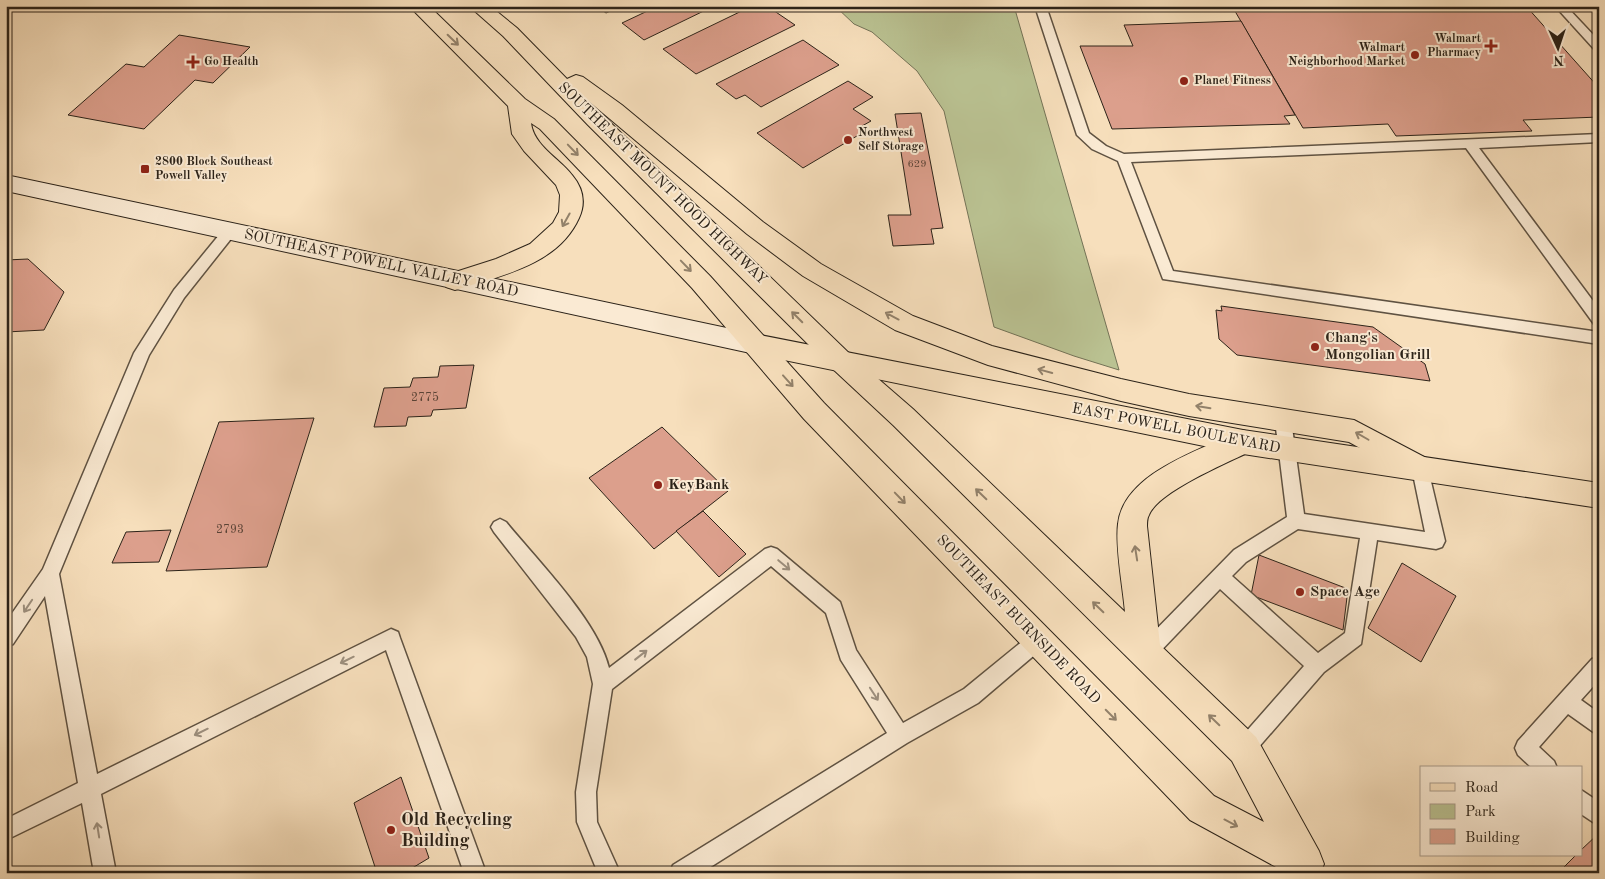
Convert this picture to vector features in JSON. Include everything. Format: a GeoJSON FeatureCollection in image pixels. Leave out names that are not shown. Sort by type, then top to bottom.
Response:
{"type":"FeatureCollection","features":[{"type":"Feature","properties":{"kind":"main road"},"geometry":{"type":"LineString","coordinates":[[418,6],[518,104],[547,124],[701,282],[755,344]]}},
{"type":"Feature","properties":{"kind":"main road","name":"SOUTHEAST MOUNT HOOD HIGHWAY"},"geometry":{"type":"LineString","coordinates":[[478,6],[510,32],[596,120],[844,364]]}},
{"type":"Feature","properties":{"kind":"main road"},"geometry":{"type":"LineString","coordinates":[[510,32],[615,110],[755,228],[812,270],[904,323],[988,355],[1046,372],[1188,405],[1354,431],[1420,469]]}},
{"type":"Feature","properties":{"kind":"main road"},"geometry":{"type":"LineString","coordinates":[[456,280],[524,258],[556,235],[568,218],[573,203],[571,194],[565,182],[522,134],[518,104]]}},
{"type":"Feature","properties":{"kind":"main road","name":"SOUTHEAST POWELL VALLEY ROAD"},"geometry":{"type":"LineString","coordinates":[[6,182],[229,232],[755,344]]}},
{"type":"Feature","properties":{"kind":"main road","name":"EAST POWELL BOULEVARD"},"geometry":{"type":"LineString","coordinates":[[755,344],[844,364],[1243,442],[1599,496]]}},
{"type":"Feature","properties":{"kind":"main road","name":"SOUTHEAST BURNSIDE ROAD"},"geometry":{"type":"LineString","coordinates":[[755,344],[814,411],[1202,808],[1310,868]]}},
{"type":"Feature","properties":{"kind":"main road","name":"SOUTHEAST BURNSIDE ROAD"},"geometry":{"type":"LineString","coordinates":[[844,364],[903,418],[1244,749],[1310,868]]}},
{"type":"Feature","properties":{"kind":"main road"},"geometry":{"type":"LineString","coordinates":[[1145,654],[1132,526],[1136,508],[1147,493],[1181,473],[1243,442]]}},
{"type":"Feature","properties":{"kind":"lane"},"geometry":{"type":"LineString","coordinates":[[1040,6],[1083,135],[1106,152],[1123,158],[1599,138]]}},
{"type":"Feature","properties":{"kind":"lane"},"geometry":{"type":"LineString","coordinates":[[1560,6],[1599,48]]}},
{"type":"Feature","properties":{"kind":"lane"},"geometry":{"type":"LineString","coordinates":[[1470,144],[1599,320]]}},
{"type":"Feature","properties":{"kind":"lane"},"geometry":{"type":"LineString","coordinates":[[1123,158],[1168,276],[1599,338]]}},
{"type":"Feature","properties":{"kind":"lane"},"geometry":{"type":"LineString","coordinates":[[6,638],[50,574],[142,353],[179,294],[229,232]]}},
{"type":"Feature","properties":{"kind":"lane"},"geometry":{"type":"LineString","coordinates":[[1283,420],[1296,521]]}},
{"type":"Feature","properties":{"kind":"lane"},"geometry":{"type":"LineString","coordinates":[[1145,654],[1240,556],[1296,521],[1436,541],[1420,469]]}},
{"type":"Feature","properties":{"kind":"lane"},"geometry":{"type":"LineString","coordinates":[[500,527],[583,630],[596,654],[603,684],[586,792],[587,822],[609,873]]}},
{"type":"Feature","properties":{"kind":"lane"},"geometry":{"type":"LineString","coordinates":[[1244,749],[1317,665],[1354,638],[1370,532]]}},
{"type":"Feature","properties":{"kind":"lane"},"geometry":{"type":"LineString","coordinates":[[603,684],[771,555],[834,608],[848,654],[900,736]]}},
{"type":"Feature","properties":{"kind":"lane"},"geometry":{"type":"LineString","coordinates":[[50,574],[105,873]]}},
{"type":"Feature","properties":{"kind":"lane"},"geometry":{"type":"LineString","coordinates":[[1220,577],[1317,665]]}},
{"type":"Feature","properties":{"kind":"lane"},"geometry":{"type":"LineString","coordinates":[[6,830],[391,638],[475,873]]}},
{"type":"Feature","properties":{"kind":"lane"},"geometry":{"type":"LineString","coordinates":[[681,873],[900,736],[971,696],[1038,641]]}},
{"type":"Feature","properties":{"kind":"lane"},"geometry":{"type":"LineString","coordinates":[[1545,766],[1526,748],[1599,666]]}},
{"type":"Feature","properties":{"kind":"lane"},"geometry":{"type":"LineString","coordinates":[[1568,701],[1599,726]]}},
{"type":"Feature","properties":{"kind":"lane"},"geometry":{"type":"LineString","coordinates":[[1582,801],[1599,816]]}},
{"type":"Feature","properties":{"kind":"green space"},"geometry":{"type":"Polygon","coordinates":[[[835,6],[1014,6],[1119,370],[994,327],[944,111],[917,71],[872,32],[854,24],[835,6]]]}},
{"type":"Feature","properties":{"kind":"building"},"geometry":{"type":"Polygon","coordinates":[[[596,6],[621,6],[606,13],[596,6]]]}},
{"type":"Feature","properties":{"kind":"building"},"geometry":{"type":"Polygon","coordinates":[[[658,6],[714,6],[644,40],[622,23],[658,6]]]}},
{"type":"Feature","properties":{"kind":"building"},"geometry":{"type":"Polygon","coordinates":[[[752,6],[767,6],[795,25],[696,74],[663,49],[752,6]]]}},
{"type":"Feature","properties":{"kind":"building","name":"Walmart Neighborhood Market"},"geometry":{"type":"Polygon","coordinates":[[[1232,6],[1526,6],[1599,88],[1599,117],[1523,120],[1532,131],[1396,136],[1388,124],[1303,128],[1232,6]]]}},
{"type":"Feature","properties":{"kind":"building","name":"Planet Fitness"},"geometry":{"type":"Polygon","coordinates":[[[1241,21],[1295,115],[1284,116],[1290,124],[1112,129],[1080,46],[1133,46],[1124,25],[1241,21]]]}},
{"type":"Feature","properties":{"kind":"building"},"geometry":{"type":"Polygon","coordinates":[[[179,35],[250,47],[213,83],[195,80],[144,129],[68,115],[126,64],[144,67],[179,35]]]}},
{"type":"Feature","properties":{"kind":"building"},"geometry":{"type":"Polygon","coordinates":[[[803,40],[839,65],[761,107],[745,95],[736,99],[716,84],[803,40]]]}},
{"type":"Feature","properties":{"kind":"building"},"geometry":{"type":"Polygon","coordinates":[[[848,81],[873,97],[853,109],[871,121],[862,126],[867,130],[803,168],[757,133],[848,81]]]}},
{"type":"Feature","properties":{"kind":"building"},"geometry":{"type":"Polygon","coordinates":[[[921,113],[943,228],[931,229],[934,244],[893,246],[888,215],[911,215],[895,114],[921,113]]]}},
{"type":"Feature","properties":{"kind":"building"},"geometry":{"type":"Polygon","coordinates":[[[28,259],[64,292],[44,330],[6,332],[6,260],[28,259]]]}},
{"type":"Feature","properties":{"kind":"building","name":"Chang's Mongolian Grill"},"geometry":{"type":"Polygon","coordinates":[[[1221,306],[1373,327],[1425,364],[1430,381],[1237,355],[1219,339],[1216,310],[1222,311],[1221,306]]]}},
{"type":"Feature","properties":{"kind":"building"},"geometry":{"type":"Polygon","coordinates":[[[474,365],[466,408],[433,410],[431,416],[408,417],[406,426],[374,427],[384,388],[410,387],[413,378],[438,377],[440,366],[474,365]]]}},
{"type":"Feature","properties":{"kind":"building"},"geometry":{"type":"Polygon","coordinates":[[[314,418],[267,567],[166,571],[219,422],[314,418]]]}},
{"type":"Feature","properties":{"kind":"building","name":"KeyBank"},"geometry":{"type":"Polygon","coordinates":[[[662,427],[728,491],[654,549],[589,478],[662,427]]]}},
{"type":"Feature","properties":{"kind":"building"},"geometry":{"type":"Polygon","coordinates":[[[703,511],[746,554],[719,577],[676,531],[703,511]]]}},
{"type":"Feature","properties":{"kind":"building"},"geometry":{"type":"Polygon","coordinates":[[[171,530],[159,562],[112,563],[126,532],[171,530]]]}},
{"type":"Feature","properties":{"kind":"building","name":"Space Age"},"geometry":{"type":"Polygon","coordinates":[[[1259,555],[1348,589],[1343,630],[1251,595],[1259,555]]]}},
{"type":"Feature","properties":{"kind":"building"},"geometry":{"type":"Polygon","coordinates":[[[1402,563],[1456,596],[1421,662],[1368,628],[1402,563]]]}},
{"type":"Feature","properties":{"kind":"building","name":"Old Recycling Building"},"geometry":{"type":"Polygon","coordinates":[[[401,777],[429,858],[404,873],[377,873],[354,803],[401,777]]]}},
{"type":"Feature","properties":{"kind":"building"},"geometry":{"type":"Polygon","coordinates":[[[1598,834],[1599,873],[1558,873],[1575,856],[1582,856],[1582,849],[1598,834]]]}},
{"type":"Feature","properties":{"kind":"place","name":"Walmart Pharmacy"},"geometry":{"type":"Point","coordinates":[1491,46]}},
{"type":"Feature","properties":{"kind":"place","name":"Walmart Neighborhood Market"},"geometry":{"type":"Point","coordinates":[1415,55]}},
{"type":"Feature","properties":{"kind":"place","name":"Go Health"},"geometry":{"type":"Point","coordinates":[193,62]}},
{"type":"Feature","properties":{"kind":"place","name":"Planet Fitness"},"geometry":{"type":"Point","coordinates":[1184,81]}},
{"type":"Feature","properties":{"kind":"place","name":"Northwest Self Storage"},"geometry":{"type":"Point","coordinates":[848,140]}},
{"type":"Feature","properties":{"kind":"place","name":"2800 Block Southeast Powell Valley"},"geometry":{"type":"Point","coordinates":[145,169]}},
{"type":"Feature","properties":{"kind":"place","name":"Chang's Mongolian Grill"},"geometry":{"type":"Point","coordinates":[1315,347]}},
{"type":"Feature","properties":{"kind":"place","name":"KeyBank"},"geometry":{"type":"Point","coordinates":[658,485]}},
{"type":"Feature","properties":{"kind":"place","name":"Space Age"},"geometry":{"type":"Point","coordinates":[1300,592]}},
{"type":"Feature","properties":{"kind":"place","name":"Old Recycling Building"},"geometry":{"type":"Point","coordinates":[391,830]}}]}
